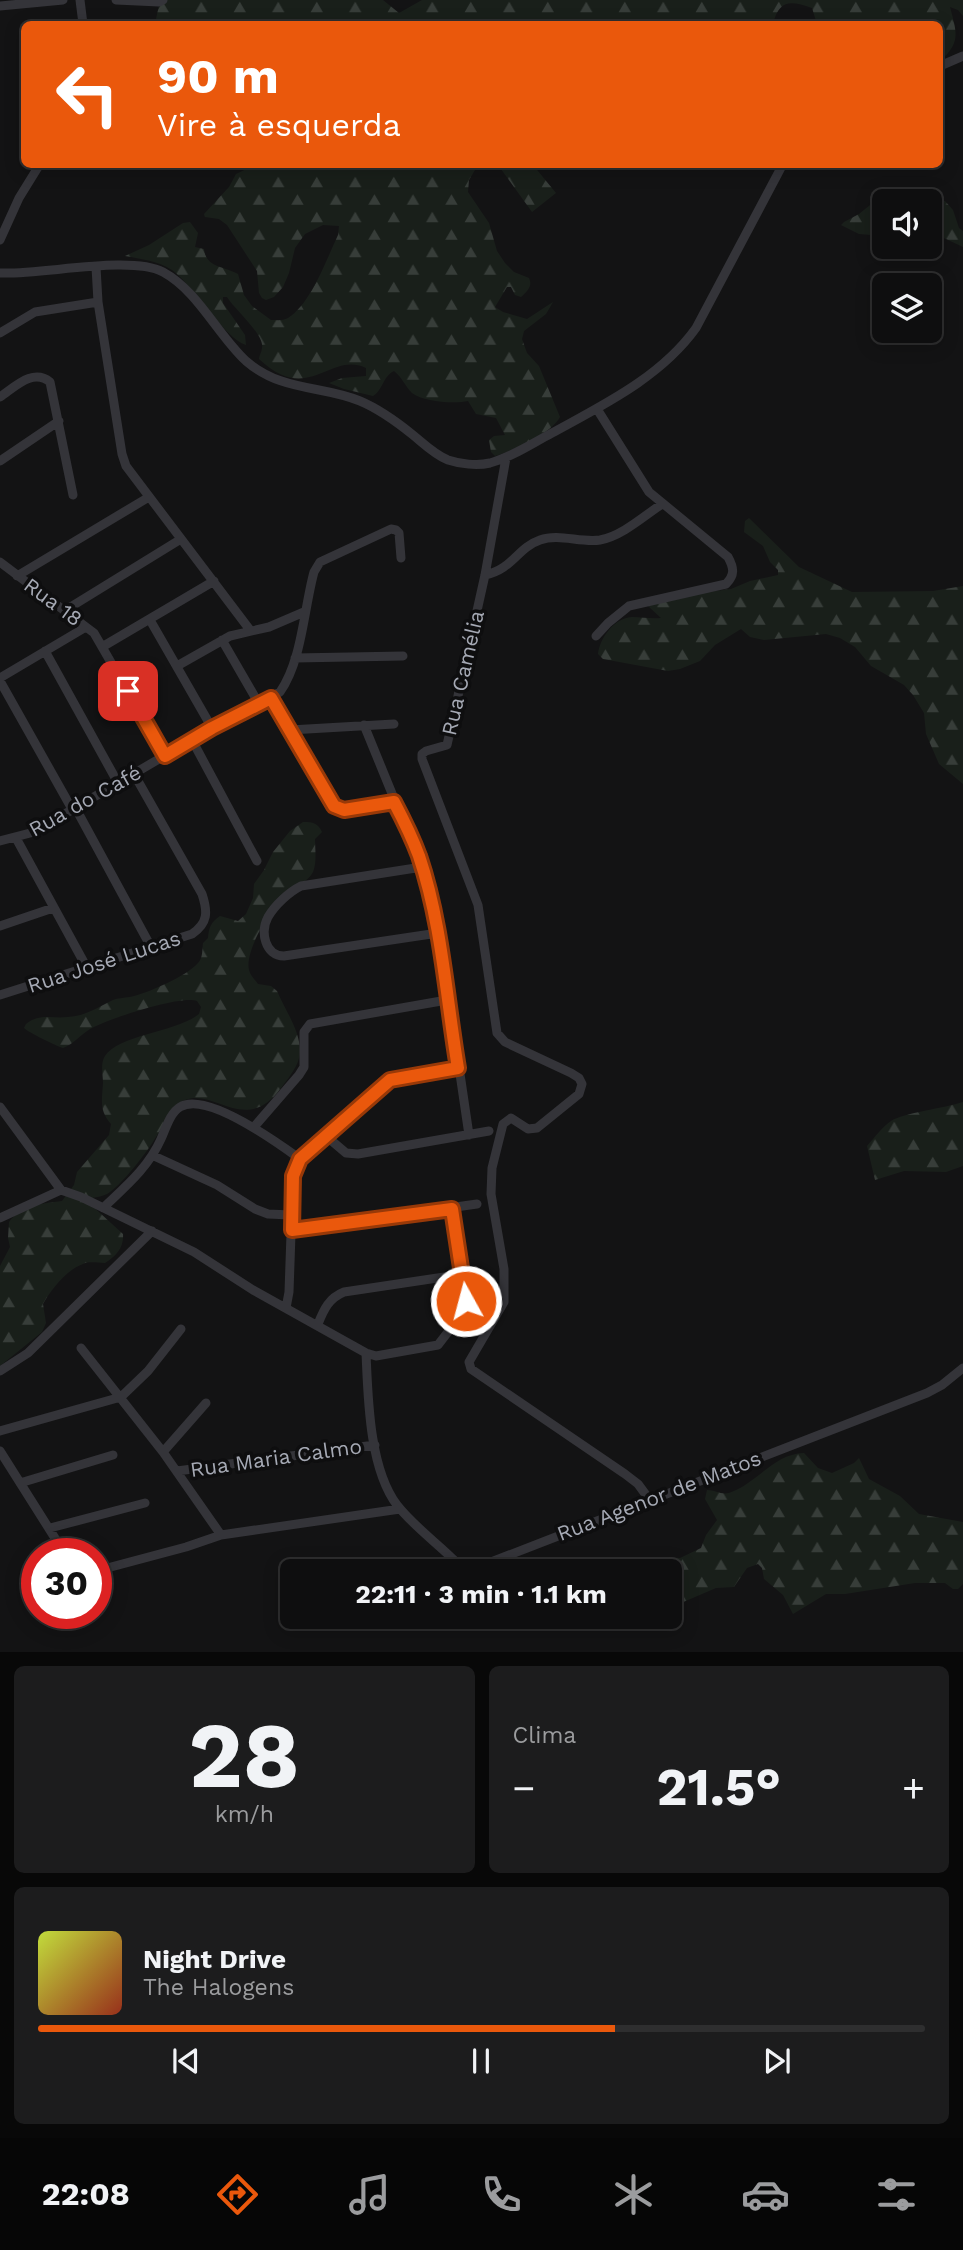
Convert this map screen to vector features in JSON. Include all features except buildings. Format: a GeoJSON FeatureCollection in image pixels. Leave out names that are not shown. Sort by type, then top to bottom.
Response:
{"type":"FeatureCollection","features":[{"type":"Feature","properties":{"kind":"street"},"geometry":{"type":"LineString","coordinates":[[0,6],[63,0]]}},
{"type":"Feature","properties":{"kind":"street"},"geometry":{"type":"LineString","coordinates":[[80,0],[82,21]]}},
{"type":"Feature","properties":{"kind":"street"},"geometry":{"type":"LineString","coordinates":[[116,0],[163,0]]}},
{"type":"Feature","properties":{"kind":"street"},"geometry":{"type":"LineString","coordinates":[[943,65],[963,56]]}},
{"type":"Feature","properties":{"kind":"street"},"geometry":{"type":"LineString","coordinates":[[0,240],[19,198],[38,168]]}},
{"type":"Feature","properties":{"kind":"street"},"geometry":{"type":"LineString","coordinates":[[0,273],[136,265],[163,272],[190,295],[246,361],[266,375],[286,383],[359,400],[393,420],[448,460],[486,464],[506,458],[597,409],[639,382],[690,337],[781,168]]}},
{"type":"Feature","properties":{"kind":"street"},"geometry":{"type":"LineString","coordinates":[[96,267],[98,302],[122,454],[132,476],[250,630]]}},
{"type":"Feature","properties":{"kind":"street"},"geometry":{"type":"LineString","coordinates":[[0,333],[36,312],[98,302]]}},
{"type":"Feature","properties":{"kind":"street"},"geometry":{"type":"LineString","coordinates":[[0,397],[38,375],[51,385],[72,495]]}},
{"type":"Feature","properties":{"kind":"street"},"geometry":{"type":"LineString","coordinates":[[596,636],[629,606],[726,584],[733,574],[733,566],[728,557],[649,492],[597,409]]}},
{"type":"Feature","properties":{"kind":"street"},"geometry":{"type":"LineString","coordinates":[[0,461],[58,421]]}},
{"type":"Feature","properties":{"kind":"street","name":"Rua Camélia"},"geometry":{"type":"LineString","coordinates":[[506,458],[485,575],[447,745],[426,751],[422,754],[422,759],[478,905],[497,1033],[505,1042],[571,1073],[579,1078],[582,1084],[579,1094],[537,1128],[528,1129],[511,1118],[503,1124],[492,1168],[491,1194],[504,1269],[504,1302],[469,1365],[471,1369],[625,1474],[638,1484],[649,1499]]}},
{"type":"Feature","properties":{"kind":"street"},"geometry":{"type":"LineString","coordinates":[[17,576],[149,497]]}},
{"type":"Feature","properties":{"kind":"street"},"geometry":{"type":"LineString","coordinates":[[485,575],[504,569],[531,544],[544,539],[601,540],[614,536],[662,504]]}},
{"type":"Feature","properties":{"kind":"street","name":"Rua do Café"},"geometry":{"type":"LineString","coordinates":[[0,841],[34,832],[212,728],[271,698],[287,682],[314,572],[320,562],[391,529],[400,533],[401,558]]}},
{"type":"Feature","properties":{"kind":"street"},"geometry":{"type":"LineString","coordinates":[[64,611],[181,539]]}},
{"type":"Feature","properties":{"kind":"street","name":"Rua 18"},"geometry":{"type":"LineString","coordinates":[[0,562],[94,633],[165,756]]}},
{"type":"Feature","properties":{"kind":"street"},"geometry":{"type":"LineString","coordinates":[[103,647],[215,581]]}},
{"type":"Feature","properties":{"kind":"street"},"geometry":{"type":"LineString","coordinates":[[177,666],[222,640],[250,630],[269,627],[304,612]]}},
{"type":"Feature","properties":{"kind":"street"},"geometry":{"type":"LineString","coordinates":[[150,620],[212,728]]}},
{"type":"Feature","properties":{"kind":"street"},"geometry":{"type":"LineString","coordinates":[[86,626],[0,679],[151,947]]}},
{"type":"Feature","properties":{"kind":"street"},"geometry":{"type":"LineString","coordinates":[[222,640],[259,704]]}},
{"type":"Feature","properties":{"kind":"street"},"geometry":{"type":"LineString","coordinates":[[46,651],[118,783]]}},
{"type":"Feature","properties":{"kind":"street"},"geometry":{"type":"LineString","coordinates":[[295,658],[403,656]]}},
{"type":"Feature","properties":{"kind":"street"},"geometry":{"type":"LineString","coordinates":[[271,698],[331,802],[338,809],[394,802]]}},
{"type":"Feature","properties":{"kind":"street"},"geometry":{"type":"LineString","coordinates":[[290,730],[394,724]]}},
{"type":"Feature","properties":{"kind":"street"},"geometry":{"type":"LineString","coordinates":[[363,725],[422,867],[438,933],[469,1135]]}},
{"type":"Feature","properties":{"kind":"street"},"geometry":{"type":"LineString","coordinates":[[192,740],[257,861]]}},
{"type":"Feature","properties":{"kind":"street","name":"Rua José Lucas"},"geometry":{"type":"LineString","coordinates":[[0,995],[192,934],[201,928],[206,920],[207,908],[202,894],[134,774]]}},
{"type":"Feature","properties":{"kind":"street"},"geometry":{"type":"LineString","coordinates":[[16,838],[87,968]]}},
{"type":"Feature","properties":{"kind":"street"},"geometry":{"type":"LineString","coordinates":[[422,867],[301,886],[286,896],[269,916],[265,929],[266,942],[270,951],[276,956],[284,957],[438,933]]}},
{"type":"Feature","properties":{"kind":"street"},"geometry":{"type":"LineString","coordinates":[[0,926],[53,908]]}},
{"type":"Feature","properties":{"kind":"street"},"geometry":{"type":"LineString","coordinates":[[254,1127],[304,1068],[304,1032],[310,1024],[447,1000]]}},
{"type":"Feature","properties":{"kind":"street"},"geometry":{"type":"LineString","coordinates":[[286,1308],[289,1292],[293,1176],[300,1159],[390,1080],[458,1068]]}},
{"type":"Feature","properties":{"kind":"street"},"geometry":{"type":"LineString","coordinates":[[103,1208],[145,1168],[172,1115],[181,1106],[191,1103],[203,1104],[254,1127],[300,1159]]}},
{"type":"Feature","properties":{"kind":"street"},"geometry":{"type":"LineString","coordinates":[[0,1107],[61,1190],[81,1197],[194,1252],[286,1308],[376,1356],[432,1348],[442,1342],[465,1308],[464,1274],[452,1209]]}},
{"type":"Feature","properties":{"kind":"street"},"geometry":{"type":"LineString","coordinates":[[326,1136],[346,1153],[358,1154],[489,1131]]}},
{"type":"Feature","properties":{"kind":"street"},"geometry":{"type":"LineString","coordinates":[[153,1156],[217,1185],[255,1209],[268,1214],[291,1215]]}},
{"type":"Feature","properties":{"kind":"street"},"geometry":{"type":"LineString","coordinates":[[0,1218],[61,1190]]}},
{"type":"Feature","properties":{"kind":"street"},"geometry":{"type":"LineString","coordinates":[[292,1230],[477,1204]]}},
{"type":"Feature","properties":{"kind":"street"},"geometry":{"type":"LineString","coordinates":[[0,1371],[29,1353],[152,1231]]}},
{"type":"Feature","properties":{"kind":"street"},"geometry":{"type":"LineString","coordinates":[[318,1324],[328,1303],[334,1296],[344,1292],[464,1274]]}},
{"type":"Feature","properties":{"kind":"street"},"geometry":{"type":"LineString","coordinates":[[0,1431],[121,1397],[148,1371],[181,1329]]}},
{"type":"Feature","properties":{"kind":"street"},"geometry":{"type":"LineString","coordinates":[[81,1348],[163,1452],[221,1535]]}},
{"type":"Feature","properties":{"kind":"street","name":"Rua Agenor de Matos"},"geometry":{"type":"LineString","coordinates":[[366,1353],[368,1407],[385,1483],[400,1509],[459,1565],[470,1568],[927,1393],[963,1368]]}},
{"type":"Feature","properties":{"kind":"street"},"geometry":{"type":"LineString","coordinates":[[163,1452],[206,1404]]}},
{"type":"Feature","properties":{"kind":"street","name":"Rua Maria Calmo"},"geometry":{"type":"LineString","coordinates":[[177,1471],[375,1445]]}},
{"type":"Feature","properties":{"kind":"street"},"geometry":{"type":"LineString","coordinates":[[0,1451],[56,1538]]}},
{"type":"Feature","properties":{"kind":"street"},"geometry":{"type":"LineString","coordinates":[[20,1483],[113,1455]]}},
{"type":"Feature","properties":{"kind":"street"},"geometry":{"type":"LineString","coordinates":[[50,1528],[145,1503]]}},
{"type":"Feature","properties":{"kind":"street"},"geometry":{"type":"LineString","coordinates":[[112,1567],[221,1535],[400,1509]]}},
{"type":"Feature","properties":{"kind":"green space"},"geometry":{"type":"Polygon","coordinates":[[[160,0],[383,0],[399,13],[422,0],[963,0],[963,16],[950,7],[956,36],[952,48],[943,58],[943,21],[816,21],[812,8],[792,3],[782,6],[774,21],[156,21],[160,0]]]}},
{"type":"Feature","properties":{"kind":"green space"},"geometry":{"type":"Polygon","coordinates":[[[249,168],[476,168],[469,180],[468,192],[489,223],[497,251],[505,263],[530,281],[529,289],[521,297],[515,295],[511,287],[507,287],[495,307],[527,319],[553,302],[546,314],[524,331],[522,339],[527,353],[539,366],[560,417],[549,429],[531,441],[495,456],[491,452],[489,440],[494,436],[505,435],[496,418],[476,414],[468,401],[439,402],[417,396],[394,371],[387,376],[373,396],[329,383],[342,378],[366,376],[366,368],[341,366],[305,378],[292,378],[276,372],[259,359],[262,343],[259,336],[227,297],[223,297],[223,303],[245,335],[246,345],[228,333],[172,270],[156,262],[125,256],[149,245],[183,223],[190,222],[198,233],[195,247],[204,249],[208,260],[216,266],[238,274],[244,295],[252,306],[271,320],[288,318],[311,292],[338,235],[339,226],[323,225],[305,234],[295,248],[283,287],[274,297],[266,300],[262,298],[257,271],[227,225],[219,219],[205,217],[204,214],[229,187],[236,174],[249,168]]]}},
{"type":"Feature","properties":{"kind":"green space"},"geometry":{"type":"Polygon","coordinates":[[[500,168],[535,168],[556,193],[532,212],[500,168]]]}},
{"type":"Feature","properties":{"kind":"green space"},"geometry":{"type":"Polygon","coordinates":[[[942,200],[953,210],[959,228],[963,231],[963,247],[942,237],[942,200]]]}},
{"type":"Feature","properties":{"kind":"green space"},"geometry":{"type":"Polygon","coordinates":[[[872,203],[872,235],[859,234],[841,225],[872,203]]]}},
{"type":"Feature","properties":{"kind":"green space"},"geometry":{"type":"Polygon","coordinates":[[[749,518],[799,567],[852,592],[933,591],[963,586],[963,784],[939,764],[926,734],[924,713],[913,695],[904,685],[871,666],[855,647],[840,638],[826,634],[764,640],[750,637],[741,629],[715,645],[700,661],[668,671],[603,659],[598,654],[605,636],[619,621],[632,617],[661,618],[648,606],[677,596],[731,589],[750,581],[778,575],[778,570],[770,562],[763,546],[744,532],[745,521],[749,518]]]}},
{"type":"Feature","properties":{"kind":"green space"},"geometry":{"type":"Polygon","coordinates":[[[303,822],[315,824],[322,832],[315,839],[313,872],[274,907],[255,940],[249,962],[250,972],[258,984],[271,986],[277,991],[295,1028],[300,1047],[294,1069],[267,1103],[253,1109],[239,1109],[200,1098],[188,1099],[176,1106],[127,1176],[113,1190],[92,1198],[89,1203],[123,1234],[119,1251],[105,1263],[85,1263],[65,1276],[43,1304],[46,1323],[42,1332],[0,1366],[0,1266],[10,1247],[9,1222],[27,1208],[62,1201],[74,1185],[77,1172],[109,1135],[111,1124],[102,1105],[102,1066],[105,1056],[122,1043],[189,1020],[199,1014],[201,1007],[197,1001],[188,1000],[144,1009],[90,1029],[63,1048],[27,1030],[24,1028],[26,1024],[41,1017],[68,1017],[86,1013],[113,1000],[156,988],[193,968],[201,959],[203,943],[208,938],[213,923],[220,916],[238,921],[246,914],[253,898],[254,884],[273,852],[290,831],[303,822]]]}},
{"type":"Feature","properties":{"kind":"green space"},"geometry":{"type":"Polygon","coordinates":[[[963,1102],[963,1166],[946,1172],[904,1171],[875,1180],[867,1146],[885,1126],[905,1116],[963,1102]]]}},
{"type":"Feature","properties":{"kind":"green space"},"geometry":{"type":"Polygon","coordinates":[[[804,1453],[818,1468],[832,1473],[859,1458],[869,1479],[900,1496],[919,1514],[963,1522],[963,1584],[958,1589],[945,1583],[915,1583],[845,1594],[826,1594],[793,1614],[783,1595],[764,1579],[762,1568],[758,1564],[747,1568],[734,1587],[716,1588],[682,1603],[682,1559],[654,1559],[680,1558],[701,1548],[706,1535],[717,1520],[705,1499],[707,1490],[729,1493],[749,1483],[774,1463],[804,1453]]]}},
{"type":"Feature","properties":{"kind":"route"},"geometry":{"type":"LineString","coordinates":[[128,691],[165,756],[271,698],[334,806],[344,810],[394,802],[418,854],[432,907],[444,965],[458,1068],[390,1080],[300,1159],[295,1165],[293,1176],[292,1230],[452,1209],[466,1301]]}}]}
